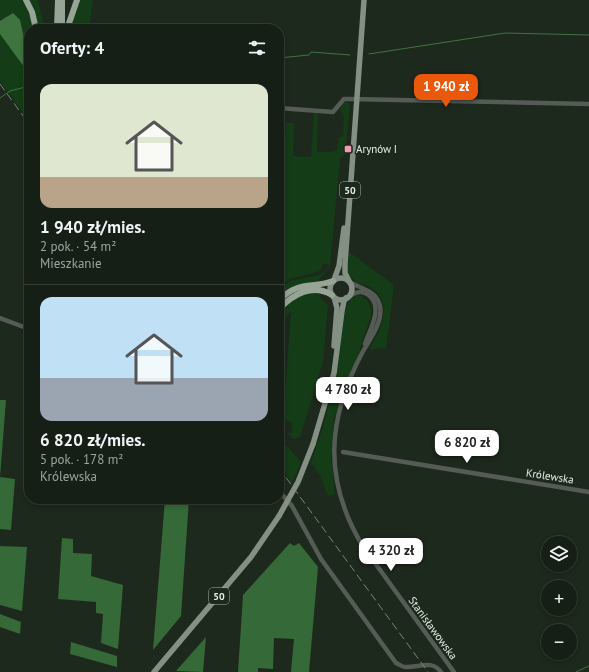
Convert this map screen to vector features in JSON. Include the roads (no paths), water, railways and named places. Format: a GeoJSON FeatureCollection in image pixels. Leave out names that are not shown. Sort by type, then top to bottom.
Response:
{"type":"FeatureCollection","features":[{"type":"Feature","properties":{"kind":"highway"},"geometry":{"type":"LineString","coordinates":[[26,0],[32,12],[35,24]]}},
{"type":"Feature","properties":{"kind":"highway"},"geometry":{"type":"LineString","coordinates":[[57,24],[58,0]]}},
{"type":"Feature","properties":{"kind":"highway"},"geometry":{"type":"LineString","coordinates":[[62,0],[62,24]]}},
{"type":"Feature","properties":{"kind":"highway"},"geometry":{"type":"LineString","coordinates":[[69,24],[77,0]]}},
{"type":"Feature","properties":{"kind":"highway"},"geometry":{"type":"LineString","coordinates":[[284,296],[300,286],[334,280]]}},
{"type":"Feature","properties":{"kind":"highway"},"geometry":{"type":"LineString","coordinates":[[284,304],[291,298],[308,290],[321,290],[333,296]]}},
{"type":"Feature","properties":{"kind":"main road","name":"50"},"geometry":{"type":"LineString","coordinates":[[154,672],[251,557],[279,516],[298,482],[313,444],[334,374],[344,301],[352,291],[350,282],[345,273],[344,264],[357,111],[356,99],[364,0]]}},
{"type":"Feature","properties":{"kind":"main road","name":"50"},"geometry":{"type":"LineString","coordinates":[[326,402],[337,308],[330,288],[338,273],[340,262],[353,107],[356,99]]}},
{"type":"Feature","properties":{"kind":"main road"},"geometry":{"type":"LineString","coordinates":[[334,280],[342,278],[350,282]]}},
{"type":"Feature","properties":{"kind":"main road"},"geometry":{"type":"LineString","coordinates":[[333,296],[342,300],[348,297]]}},
{"type":"Feature","properties":{"kind":"street"},"geometry":{"type":"LineString","coordinates":[[284,108],[333,112],[344,99],[589,104]]}},
{"type":"Feature","properties":{"kind":"street"},"geometry":{"type":"LineString","coordinates":[[350,282],[372,292],[380,307],[377,324],[361,355]]}},
{"type":"Feature","properties":{"kind":"street"},"geometry":{"type":"LineString","coordinates":[[348,297],[357,292],[363,292],[369,296],[375,307],[374,321],[361,355]]}},
{"type":"Feature","properties":{"kind":"street"},"geometry":{"type":"LineString","coordinates":[[0,318],[24,327]]}},
{"type":"Feature","properties":{"kind":"street","name":"Stanisławowska"},"geometry":{"type":"LineString","coordinates":[[361,355],[348,386],[338,416],[334,442],[334,468],[340,498],[358,538],[454,672]]}},
{"type":"Feature","properties":{"kind":"street","name":"Królewska"},"geometry":{"type":"LineString","coordinates":[[343,452],[589,492]]}},
{"type":"Feature","properties":{"kind":"street"},"geometry":{"type":"LineString","coordinates":[[284,497],[292,506],[321,559],[396,663],[404,667],[433,664],[438,667],[441,672]]}},
{"type":"Feature","properties":{"kind":"waterway"},"geometry":{"type":"LineString","coordinates":[[369,54],[505,33],[589,35]]}},
{"type":"Feature","properties":{"kind":"waterway"},"geometry":{"type":"LineString","coordinates":[[284,58],[309,55],[311,52],[350,55]]}},
{"type":"Feature","properties":{"kind":"waterway"},"geometry":{"type":"LineString","coordinates":[[0,98],[10,91],[24,87]]}},
{"type":"Feature","properties":{"kind":"waterway"},"geometry":{"type":"LineString","coordinates":[[576,672],[589,666]]}},
{"type":"Feature","properties":{"kind":"railway"},"geometry":{"type":"LineString","coordinates":[[0,84],[24,117]]}},
{"type":"Feature","properties":{"kind":"railway"},"geometry":{"type":"LineString","coordinates":[[284,475],[428,672]]}},
{"type":"Feature","properties":{"kind":"place","name":"Arynów I"},"geometry":{"type":"Point","coordinates":[348,149]}}]}
